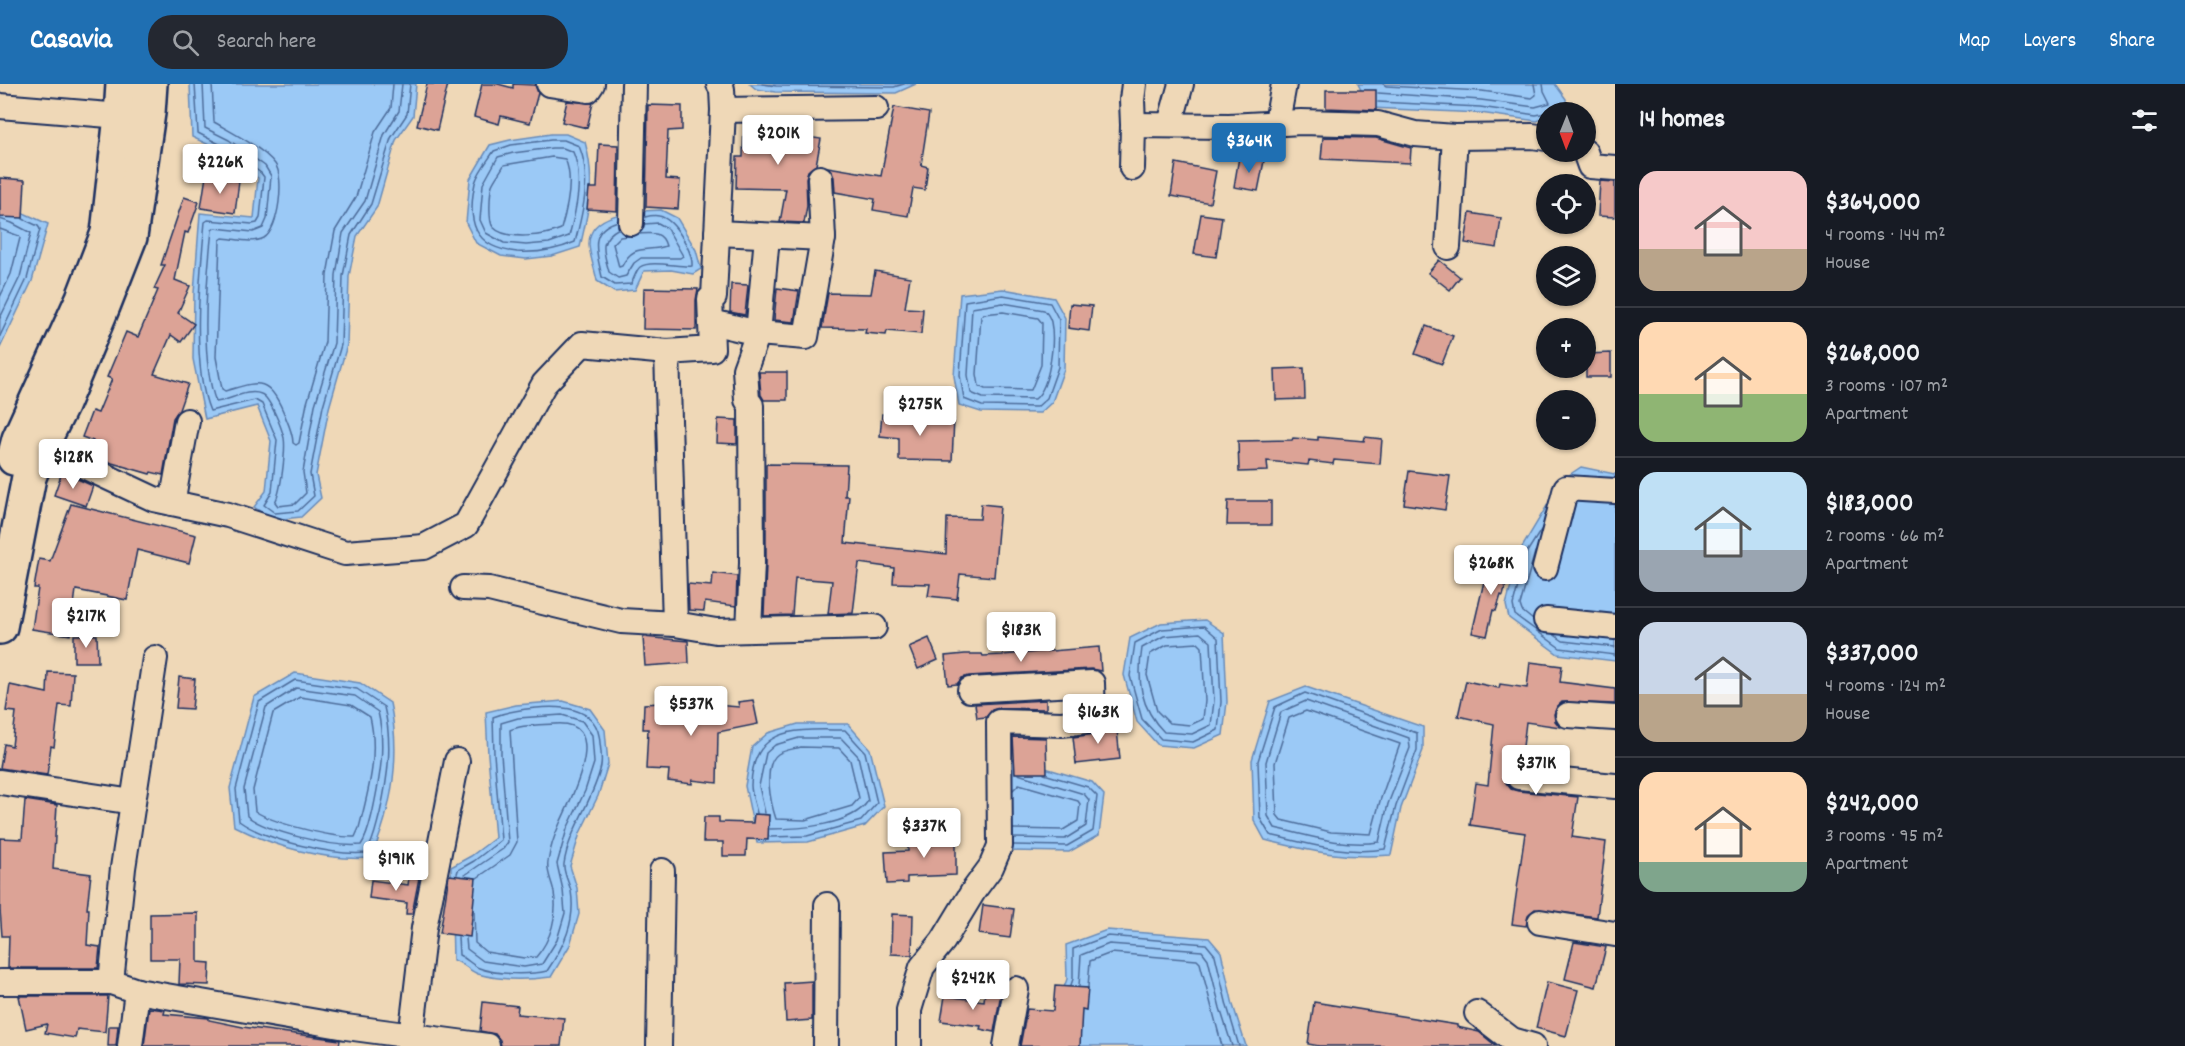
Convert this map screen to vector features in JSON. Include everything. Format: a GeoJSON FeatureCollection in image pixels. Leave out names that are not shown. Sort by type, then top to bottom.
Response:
{"type":"FeatureCollection","features":[{"type":"Feature","properties":{"kind":"street"},"geometry":{"type":"LineString","coordinates":[[0,522],[9,473],[19,439],[83,298],[108,233],[123,84]]}},
{"type":"Feature","properties":{"kind":"street"},"geometry":{"type":"LineString","coordinates":[[0,627],[29,477],[41,446],[62,404],[130,237],[150,84]]}},
{"type":"Feature","properties":{"kind":"street"},"geometry":{"type":"LineString","coordinates":[[549,84],[588,90],[592,84]]}},
{"type":"Feature","properties":{"kind":"street"},"geometry":{"type":"LineString","coordinates":[[632,223],[634,84]]}},
{"type":"Feature","properties":{"kind":"street"},"geometry":{"type":"LineString","coordinates":[[41,446],[154,500],[228,515],[345,553],[424,547],[466,525],[544,384],[582,344],[667,352],[712,349],[710,299],[714,297],[723,110],[722,88],[719,84]]}},
{"type":"Feature","properties":{"kind":"street"},"geometry":{"type":"LineString","coordinates":[[1132,168],[1134,84]]}},
{"type":"Feature","properties":{"kind":"street"},"geometry":{"type":"LineString","coordinates":[[1170,124],[1181,84]]}},
{"type":"Feature","properties":{"kind":"street"},"geometry":{"type":"LineString","coordinates":[[1277,122],[1284,84]]}},
{"type":"Feature","properties":{"kind":"street"},"geometry":{"type":"LineString","coordinates":[[0,106],[121,116]]}},
{"type":"Feature","properties":{"kind":"street"},"geometry":{"type":"LineString","coordinates":[[723,110],[876,108]]}},
{"type":"Feature","properties":{"kind":"street"},"geometry":{"type":"LineString","coordinates":[[1132,125],[1229,126],[1277,122],[1378,124],[1415,134],[1536,137]]}},
{"type":"Feature","properties":{"kind":"street"},"geometry":{"type":"LineString","coordinates":[[1448,247],[1455,136]]}},
{"type":"Feature","properties":{"kind":"street"},"geometry":{"type":"LineString","coordinates":[[1589,162],[1590,166],[1615,168]]}},
{"type":"Feature","properties":{"kind":"street"},"geometry":{"type":"LineString","coordinates":[[711,322],[758,333],[806,338],[823,238],[820,178]]}},
{"type":"Feature","properties":{"kind":"street"},"geometry":{"type":"LineString","coordinates":[[717,233],[823,238]]}},
{"type":"Feature","properties":{"kind":"street"},"geometry":{"type":"LineString","coordinates":[[749,630],[752,450],[751,405],[747,400],[745,369],[758,333],[766,237]]}},
{"type":"Feature","properties":{"kind":"street"},"geometry":{"type":"LineString","coordinates":[[667,352],[675,624]]}},
{"type":"Feature","properties":{"kind":"street"},"geometry":{"type":"LineString","coordinates":[[172,503],[187,421]]}},
{"type":"Feature","properties":{"kind":"street"},"geometry":{"type":"LineString","coordinates":[[1545,568],[1566,488],[1615,491]]}},
{"type":"Feature","properties":{"kind":"street"},"geometry":{"type":"LineString","coordinates":[[463,588],[489,589],[621,621],[675,624],[716,631],[874,627]]}},
{"type":"Feature","properties":{"kind":"street"},"geometry":{"type":"LineString","coordinates":[[1546,620],[1615,627]]}},
{"type":"Feature","properties":{"kind":"street"},"geometry":{"type":"LineString","coordinates":[[111,982],[123,868],[155,658]]}},
{"type":"Feature","properties":{"kind":"street"},"geometry":{"type":"LineString","coordinates":[[909,1046],[909,1010],[922,968],[943,941],[991,867],[1000,846],[999,722],[1062,724],[1093,720],[1092,683],[970,690]]}},
{"type":"Feature","properties":{"kind":"street"},"geometry":{"type":"LineString","coordinates":[[1568,716],[1615,718]]}},
{"type":"Feature","properties":{"kind":"street"},"geometry":{"type":"LineString","coordinates":[[411,1041],[424,928],[457,761]]}},
{"type":"Feature","properties":{"kind":"street"},"geometry":{"type":"LineString","coordinates":[[1519,777],[1615,786]]}},
{"type":"Feature","properties":{"kind":"street"},"geometry":{"type":"LineString","coordinates":[[0,782],[133,802]]}},
{"type":"Feature","properties":{"kind":"street"},"geometry":{"type":"LineString","coordinates":[[659,1046],[662,871]]}},
{"type":"Feature","properties":{"kind":"street"},"geometry":{"type":"LineString","coordinates":[[826,1046],[827,905]]}},
{"type":"Feature","properties":{"kind":"street"},"geometry":{"type":"LineString","coordinates":[[1540,922],[1615,934]]}},
{"type":"Feature","properties":{"kind":"street"},"geometry":{"type":"LineString","coordinates":[[0,982],[111,982],[137,991],[344,1036],[487,1046]]}},
{"type":"Feature","properties":{"kind":"street"},"geometry":{"type":"LineString","coordinates":[[1006,1046],[1016,989]]}},
{"type":"Feature","properties":{"kind":"street"},"geometry":{"type":"LineString","coordinates":[[130,1046],[137,991]]}},
{"type":"Feature","properties":{"kind":"street"},"geometry":{"type":"LineString","coordinates":[[1477,1013],[1512,1040],[1533,1046]]}},
{"type":"Feature","properties":{"kind":"water"},"geometry":{"type":"Polygon","coordinates":[[[190,84],[416,84],[413,116],[396,140],[377,207],[357,236],[349,276],[347,345],[329,408],[316,475],[321,498],[301,517],[273,520],[254,507],[266,491],[271,441],[257,406],[205,419],[193,359],[194,293],[200,213],[254,218],[258,178],[222,151],[192,137],[190,84]]]}},
{"type":"Feature","properties":{"kind":"water"},"geometry":{"type":"Polygon","coordinates":[[[750,84],[916,84],[896,93],[775,92],[756,89],[750,84]]]}},
{"type":"Feature","properties":{"kind":"water"},"geometry":{"type":"Polygon","coordinates":[[[1358,84],[1555,84],[1566,99],[1566,102],[1536,102],[1536,121],[1480,113],[1370,108],[1358,84]]]}},
{"type":"Feature","properties":{"kind":"water"},"geometry":{"type":"Polygon","coordinates":[[[551,134],[566,134],[585,142],[591,182],[580,247],[552,256],[526,259],[501,256],[476,243],[466,223],[470,179],[490,145],[551,134]]]}},
{"type":"Feature","properties":{"kind":"water"},"geometry":{"type":"Polygon","coordinates":[[[0,205],[48,224],[32,281],[0,348],[0,205]]]}},
{"type":"Feature","properties":{"kind":"water"},"geometry":{"type":"Polygon","coordinates":[[[661,210],[677,218],[696,250],[701,269],[693,274],[671,270],[644,271],[635,290],[614,292],[597,281],[589,245],[591,234],[597,225],[616,215],[661,210]]]}},
{"type":"Feature","properties":{"kind":"water"},"geometry":{"type":"Polygon","coordinates":[[[1003,289],[1054,298],[1065,318],[1064,369],[1052,402],[1040,413],[981,412],[959,405],[954,376],[960,294],[1003,289]]]}},
{"type":"Feature","properties":{"kind":"water"},"geometry":{"type":"Polygon","coordinates":[[[1581,467],[1615,474],[1615,661],[1558,654],[1509,618],[1506,605],[1521,549],[1563,479],[1581,467]]]}},
{"type":"Feature","properties":{"kind":"water"},"geometry":{"type":"Polygon","coordinates":[[[1205,620],[1224,633],[1227,702],[1223,735],[1194,748],[1158,745],[1137,722],[1124,675],[1130,638],[1161,623],[1205,620]]]}},
{"type":"Feature","properties":{"kind":"water"},"geometry":{"type":"Polygon","coordinates":[[[295,673],[360,683],[390,703],[395,742],[392,782],[384,820],[371,858],[336,857],[300,851],[250,834],[234,826],[230,788],[254,697],[295,673]]]}},
{"type":"Feature","properties":{"kind":"water"},"geometry":{"type":"Polygon","coordinates":[[[1306,687],[1423,727],[1423,750],[1401,808],[1391,855],[1342,855],[1312,851],[1265,840],[1254,820],[1252,760],[1270,701],[1306,687]]]}},
{"type":"Feature","properties":{"kind":"water"},"geometry":{"type":"Polygon","coordinates":[[[563,701],[590,709],[605,730],[608,764],[598,796],[580,833],[570,866],[577,888],[579,914],[570,945],[551,977],[514,979],[478,974],[453,960],[451,867],[471,856],[495,838],[486,712],[516,705],[563,701]]]}},
{"type":"Feature","properties":{"kind":"water"},"geometry":{"type":"Polygon","coordinates":[[[798,724],[848,724],[870,749],[884,806],[865,826],[808,842],[757,843],[745,786],[752,747],[768,733],[798,724]]]}},
{"type":"Feature","properties":{"kind":"water"},"geometry":{"type":"Polygon","coordinates":[[[1015,759],[1092,782],[1104,795],[1099,835],[1069,852],[1003,851],[1000,766],[1015,759]]]}},
{"type":"Feature","properties":{"kind":"water"},"geometry":{"type":"Polygon","coordinates":[[[1107,930],[1209,938],[1221,952],[1233,1005],[1246,1046],[1052,1046],[1049,1029],[1067,979],[1066,945],[1107,930]]]}},
{"type":"Feature","properties":{"kind":"building"},"geometry":{"type":"Polygon","coordinates":[[[427,84],[448,84],[437,130],[417,125],[427,84]]]}},
{"type":"Feature","properties":{"kind":"building"},"geometry":{"type":"Polygon","coordinates":[[[482,84],[498,84],[513,88],[513,84],[535,85],[538,93],[530,123],[501,116],[499,124],[474,117],[482,84]]]}},
{"type":"Feature","properties":{"kind":"building"},"geometry":{"type":"Polygon","coordinates":[[[1326,90],[1376,90],[1376,110],[1326,108],[1326,90]]]}},
{"type":"Feature","properties":{"kind":"building"},"geometry":{"type":"Polygon","coordinates":[[[567,101],[593,103],[587,128],[562,122],[567,101]]]}},
{"type":"Feature","properties":{"kind":"building"},"geometry":{"type":"Polygon","coordinates":[[[648,105],[682,106],[682,130],[668,131],[666,179],[680,180],[678,209],[646,207],[648,105]]]}},
{"type":"Feature","properties":{"kind":"building"},"geometry":{"type":"Polygon","coordinates":[[[894,107],[929,113],[921,165],[928,167],[925,190],[913,188],[908,216],[873,210],[875,199],[835,192],[834,177],[828,167],[881,176],[894,107]]]}},
{"type":"Feature","properties":{"kind":"building"},"geometry":{"type":"Polygon","coordinates":[[[744,124],[776,124],[775,132],[821,139],[816,165],[808,171],[806,178],[807,206],[804,223],[780,222],[786,189],[736,188],[737,157],[743,157],[744,124]]]}},
{"type":"Feature","properties":{"kind":"building"},"geometry":{"type":"Polygon","coordinates":[[[1323,137],[1376,138],[1411,148],[1410,163],[1321,159],[1323,137]]]}},
{"type":"Feature","properties":{"kind":"building"},"geometry":{"type":"Polygon","coordinates":[[[599,144],[618,145],[617,211],[587,209],[589,188],[597,188],[599,144]]]}},
{"type":"Feature","properties":{"kind":"building"},"geometry":{"type":"Polygon","coordinates":[[[1239,157],[1264,161],[1258,191],[1234,187],[1239,157]]]}},
{"type":"Feature","properties":{"kind":"building"},"geometry":{"type":"Polygon","coordinates":[[[1176,163],[1216,171],[1210,203],[1171,196],[1176,163]]]}},
{"type":"Feature","properties":{"kind":"building"},"geometry":{"type":"Polygon","coordinates":[[[206,176],[239,181],[235,213],[201,208],[206,176]]]}},
{"type":"Feature","properties":{"kind":"building"},"geometry":{"type":"Polygon","coordinates":[[[0,178],[25,180],[23,218],[0,217],[0,178]]]}},
{"type":"Feature","properties":{"kind":"building"},"geometry":{"type":"Polygon","coordinates":[[[1600,181],[1615,182],[1615,217],[1598,216],[1600,181]]]}},
{"type":"Feature","properties":{"kind":"building"},"geometry":{"type":"Polygon","coordinates":[[[184,197],[199,202],[188,233],[185,232],[175,280],[190,286],[178,313],[194,324],[181,342],[171,335],[154,374],[188,384],[179,410],[173,418],[163,475],[151,472],[150,474],[112,463],[89,453],[93,441],[82,437],[92,411],[98,413],[112,379],[107,377],[126,332],[138,337],[158,290],[154,289],[165,265],[161,265],[184,197]]]}},
{"type":"Feature","properties":{"kind":"building"},"geometry":{"type":"Polygon","coordinates":[[[1470,213],[1501,218],[1497,248],[1465,243],[1470,213]]]}},
{"type":"Feature","properties":{"kind":"building"},"geometry":{"type":"Polygon","coordinates":[[[1201,214],[1222,217],[1216,257],[1194,254],[1201,214]]]}},
{"type":"Feature","properties":{"kind":"building"},"geometry":{"type":"Polygon","coordinates":[[[1439,260],[1460,277],[1450,290],[1428,273],[1439,260]]]}},
{"type":"Feature","properties":{"kind":"building"},"geometry":{"type":"Polygon","coordinates":[[[875,271],[910,277],[905,308],[923,309],[921,334],[887,331],[886,335],[865,333],[866,329],[822,328],[828,293],[871,294],[875,271]]]}},
{"type":"Feature","properties":{"kind":"building"},"geometry":{"type":"Polygon","coordinates":[[[731,284],[748,285],[745,315],[730,312],[731,284]]]}},
{"type":"Feature","properties":{"kind":"building"},"geometry":{"type":"Polygon","coordinates":[[[644,288],[698,289],[696,330],[643,329],[644,288]]]}},
{"type":"Feature","properties":{"kind":"building"},"geometry":{"type":"Polygon","coordinates":[[[777,288],[799,291],[794,322],[774,320],[777,288]]]}},
{"type":"Feature","properties":{"kind":"building"},"geometry":{"type":"Polygon","coordinates":[[[1070,304],[1092,306],[1089,331],[1068,328],[1070,304]]]}},
{"type":"Feature","properties":{"kind":"building"},"geometry":{"type":"Polygon","coordinates":[[[1426,326],[1453,336],[1442,364],[1415,354],[1426,326]]]}},
{"type":"Feature","properties":{"kind":"building"},"geometry":{"type":"Polygon","coordinates":[[[1611,353],[1611,377],[1596,377],[1596,354],[1611,353]]]}},
{"type":"Feature","properties":{"kind":"building"},"geometry":{"type":"Polygon","coordinates":[[[1304,368],[1305,399],[1276,400],[1275,369],[1304,368]]]}},
{"type":"Feature","properties":{"kind":"building"},"geometry":{"type":"Polygon","coordinates":[[[759,372],[787,372],[787,400],[764,400],[761,395],[759,372]]]}},
{"type":"Feature","properties":{"kind":"building"},"geometry":{"type":"Polygon","coordinates":[[[882,414],[954,419],[952,461],[899,460],[899,438],[880,436],[882,414]]]}},
{"type":"Feature","properties":{"kind":"building"},"geometry":{"type":"Polygon","coordinates":[[[718,419],[737,420],[737,444],[717,443],[718,419]]]}},
{"type":"Feature","properties":{"kind":"building"},"geometry":{"type":"Polygon","coordinates":[[[1318,437],[1364,441],[1365,437],[1382,439],[1380,464],[1334,460],[1333,464],[1309,461],[1308,465],[1267,461],[1268,471],[1239,472],[1238,441],[1292,440],[1293,438],[1318,440],[1318,437]]]}},
{"type":"Feature","properties":{"kind":"building"},"geometry":{"type":"Polygon","coordinates":[[[766,464],[847,465],[845,496],[849,496],[845,543],[946,554],[947,518],[980,519],[981,504],[1000,506],[994,577],[960,574],[957,599],[928,596],[930,584],[893,583],[894,568],[859,563],[853,613],[828,614],[832,581],[795,578],[792,615],[764,616],[766,464]]]}},
{"type":"Feature","properties":{"kind":"building"},"geometry":{"type":"Polygon","coordinates":[[[1409,471],[1450,476],[1445,510],[1404,504],[1409,471]]]}},
{"type":"Feature","properties":{"kind":"building"},"geometry":{"type":"Polygon","coordinates":[[[62,472],[93,486],[86,506],[54,495],[62,472]]]}},
{"type":"Feature","properties":{"kind":"building"},"geometry":{"type":"Polygon","coordinates":[[[1228,501],[1271,501],[1271,525],[1227,525],[1228,501]]]}},
{"type":"Feature","properties":{"kind":"building"},"geometry":{"type":"Polygon","coordinates":[[[71,504],[196,535],[189,563],[137,550],[127,600],[76,590],[70,635],[32,629],[38,588],[34,588],[39,559],[50,561],[71,504]]]}},
{"type":"Feature","properties":{"kind":"building"},"geometry":{"type":"Polygon","coordinates":[[[1489,560],[1511,566],[1503,596],[1501,595],[1496,611],[1493,610],[1487,636],[1472,633],[1489,560]]]}},
{"type":"Feature","properties":{"kind":"building"},"geometry":{"type":"Polygon","coordinates":[[[713,573],[737,576],[736,606],[705,602],[704,611],[689,610],[688,584],[712,586],[713,573]]]}},
{"type":"Feature","properties":{"kind":"building"},"geometry":{"type":"Polygon","coordinates":[[[74,635],[97,635],[98,662],[74,662],[74,635]]]}},
{"type":"Feature","properties":{"kind":"building"},"geometry":{"type":"Polygon","coordinates":[[[643,637],[688,641],[689,663],[645,666],[643,637]]]}},
{"type":"Feature","properties":{"kind":"building"},"geometry":{"type":"Polygon","coordinates":[[[929,638],[938,660],[918,669],[909,647],[929,638]]]}},
{"type":"Feature","properties":{"kind":"building"},"geometry":{"type":"Polygon","coordinates":[[[1099,647],[1101,671],[1091,669],[969,676],[962,678],[957,684],[948,685],[945,656],[1002,655],[1099,647]]]}},
{"type":"Feature","properties":{"kind":"building"},"geometry":{"type":"Polygon","coordinates":[[[1530,662],[1562,666],[1560,682],[1615,689],[1615,704],[1562,702],[1554,714],[1555,721],[1560,727],[1526,722],[1521,763],[1513,764],[1507,769],[1506,783],[1511,789],[1578,797],[1572,837],[1606,842],[1597,917],[1535,909],[1529,914],[1526,926],[1512,924],[1525,833],[1470,825],[1476,783],[1488,785],[1494,724],[1458,716],[1466,681],[1499,688],[1500,684],[1527,688],[1530,662]]]}},
{"type":"Feature","properties":{"kind":"building"},"geometry":{"type":"Polygon","coordinates":[[[48,672],[73,673],[71,706],[59,705],[54,747],[51,746],[47,775],[0,768],[4,744],[12,746],[16,712],[6,711],[10,685],[47,693],[48,672]]]}},
{"type":"Feature","properties":{"kind":"building"},"geometry":{"type":"Polygon","coordinates":[[[179,677],[195,679],[192,709],[176,708],[179,677]]]}},
{"type":"Feature","properties":{"kind":"building"},"geometry":{"type":"Polygon","coordinates":[[[1078,698],[1078,708],[1070,709],[1069,699],[1078,698]]]}},
{"type":"Feature","properties":{"kind":"building"},"geometry":{"type":"Polygon","coordinates":[[[753,700],[758,724],[718,732],[717,783],[692,780],[692,784],[668,781],[669,770],[646,769],[648,729],[643,729],[644,704],[677,702],[739,707],[738,702],[753,700]]]}},
{"type":"Feature","properties":{"kind":"building"},"geometry":{"type":"Polygon","coordinates":[[[1046,700],[1046,709],[999,708],[992,710],[986,717],[977,718],[975,704],[1046,700]]]}},
{"type":"Feature","properties":{"kind":"building"},"geometry":{"type":"Polygon","coordinates":[[[1116,720],[1120,759],[1076,764],[1073,737],[1095,734],[1102,731],[1107,721],[1116,720]]]}},
{"type":"Feature","properties":{"kind":"building"},"geometry":{"type":"Polygon","coordinates":[[[1013,737],[1046,738],[1047,773],[1015,773],[1013,737]]]}},
{"type":"Feature","properties":{"kind":"building"},"geometry":{"type":"Polygon","coordinates":[[[25,800],[57,805],[53,869],[91,874],[87,909],[89,909],[87,945],[100,947],[98,968],[8,968],[9,936],[2,936],[0,910],[0,838],[22,839],[25,800]]]}},
{"type":"Feature","properties":{"kind":"building"},"geometry":{"type":"Polygon","coordinates":[[[754,814],[769,815],[768,840],[747,839],[746,856],[723,856],[723,842],[703,842],[704,817],[719,817],[719,822],[753,823],[754,814]]]}},
{"type":"Feature","properties":{"kind":"building"},"geometry":{"type":"Polygon","coordinates":[[[940,829],[956,829],[956,875],[907,877],[907,883],[887,884],[885,852],[908,851],[908,843],[940,840],[940,829]]]}},
{"type":"Feature","properties":{"kind":"building"},"geometry":{"type":"Polygon","coordinates":[[[449,875],[476,878],[470,937],[440,933],[449,875]]]}},
{"type":"Feature","properties":{"kind":"building"},"geometry":{"type":"Polygon","coordinates":[[[409,877],[419,878],[412,914],[406,914],[407,903],[369,898],[371,880],[408,885],[409,877]]]}},
{"type":"Feature","properties":{"kind":"building"},"geometry":{"type":"Polygon","coordinates":[[[983,905],[1014,909],[1010,938],[979,934],[983,905]]]}},
{"type":"Feature","properties":{"kind":"building"},"geometry":{"type":"Polygon","coordinates":[[[198,913],[198,962],[210,963],[209,985],[179,984],[180,959],[150,959],[150,914],[198,913]]]}},
{"type":"Feature","properties":{"kind":"building"},"geometry":{"type":"Polygon","coordinates":[[[892,914],[913,915],[912,955],[891,954],[892,914]]]}},
{"type":"Feature","properties":{"kind":"building"},"geometry":{"type":"Polygon","coordinates":[[[1574,942],[1606,947],[1596,987],[1565,979],[1574,942]]]}},
{"type":"Feature","properties":{"kind":"building"},"geometry":{"type":"Polygon","coordinates":[[[812,981],[812,1020],[786,1022],[784,983],[812,981]]]}},
{"type":"Feature","properties":{"kind":"building"},"geometry":{"type":"Polygon","coordinates":[[[1547,982],[1578,990],[1566,1036],[1536,1028],[1547,982]]]}},
{"type":"Feature","properties":{"kind":"building"},"geometry":{"type":"Polygon","coordinates":[[[1055,986],[1088,988],[1086,1010],[1082,1009],[1080,1046],[1020,1046],[1027,1009],[1053,1011],[1055,986]]]}},
{"type":"Feature","properties":{"kind":"building"},"geometry":{"type":"Polygon","coordinates":[[[985,991],[1001,993],[994,1032],[980,1029],[981,1026],[941,1021],[945,996],[984,1001],[985,991]]]}},
{"type":"Feature","properties":{"kind":"building"},"geometry":{"type":"Polygon","coordinates":[[[19,996],[108,996],[105,1032],[77,1029],[75,1038],[45,1033],[47,1024],[26,1029],[19,996]]]}},
{"type":"Feature","properties":{"kind":"building"},"geometry":{"type":"Polygon","coordinates":[[[483,1002],[518,1006],[517,1014],[564,1018],[561,1046],[501,1046],[495,1034],[480,1031],[483,1002]]]}},
{"type":"Feature","properties":{"kind":"building"},"geometry":{"type":"Polygon","coordinates":[[[1314,1002],[1457,1025],[1457,1027],[1479,1032],[1496,1046],[1319,1046],[1308,1044],[1314,1002]]]}},
{"type":"Feature","properties":{"kind":"building"},"geometry":{"type":"Polygon","coordinates":[[[149,1008],[165,1010],[164,1014],[209,1018],[209,1020],[243,1027],[340,1040],[339,1046],[144,1046],[149,1008]]]}},
{"type":"Feature","properties":{"kind":"building"},"geometry":{"type":"Polygon","coordinates":[[[109,1026],[118,1026],[116,1046],[108,1046],[109,1026]]]}}]}
